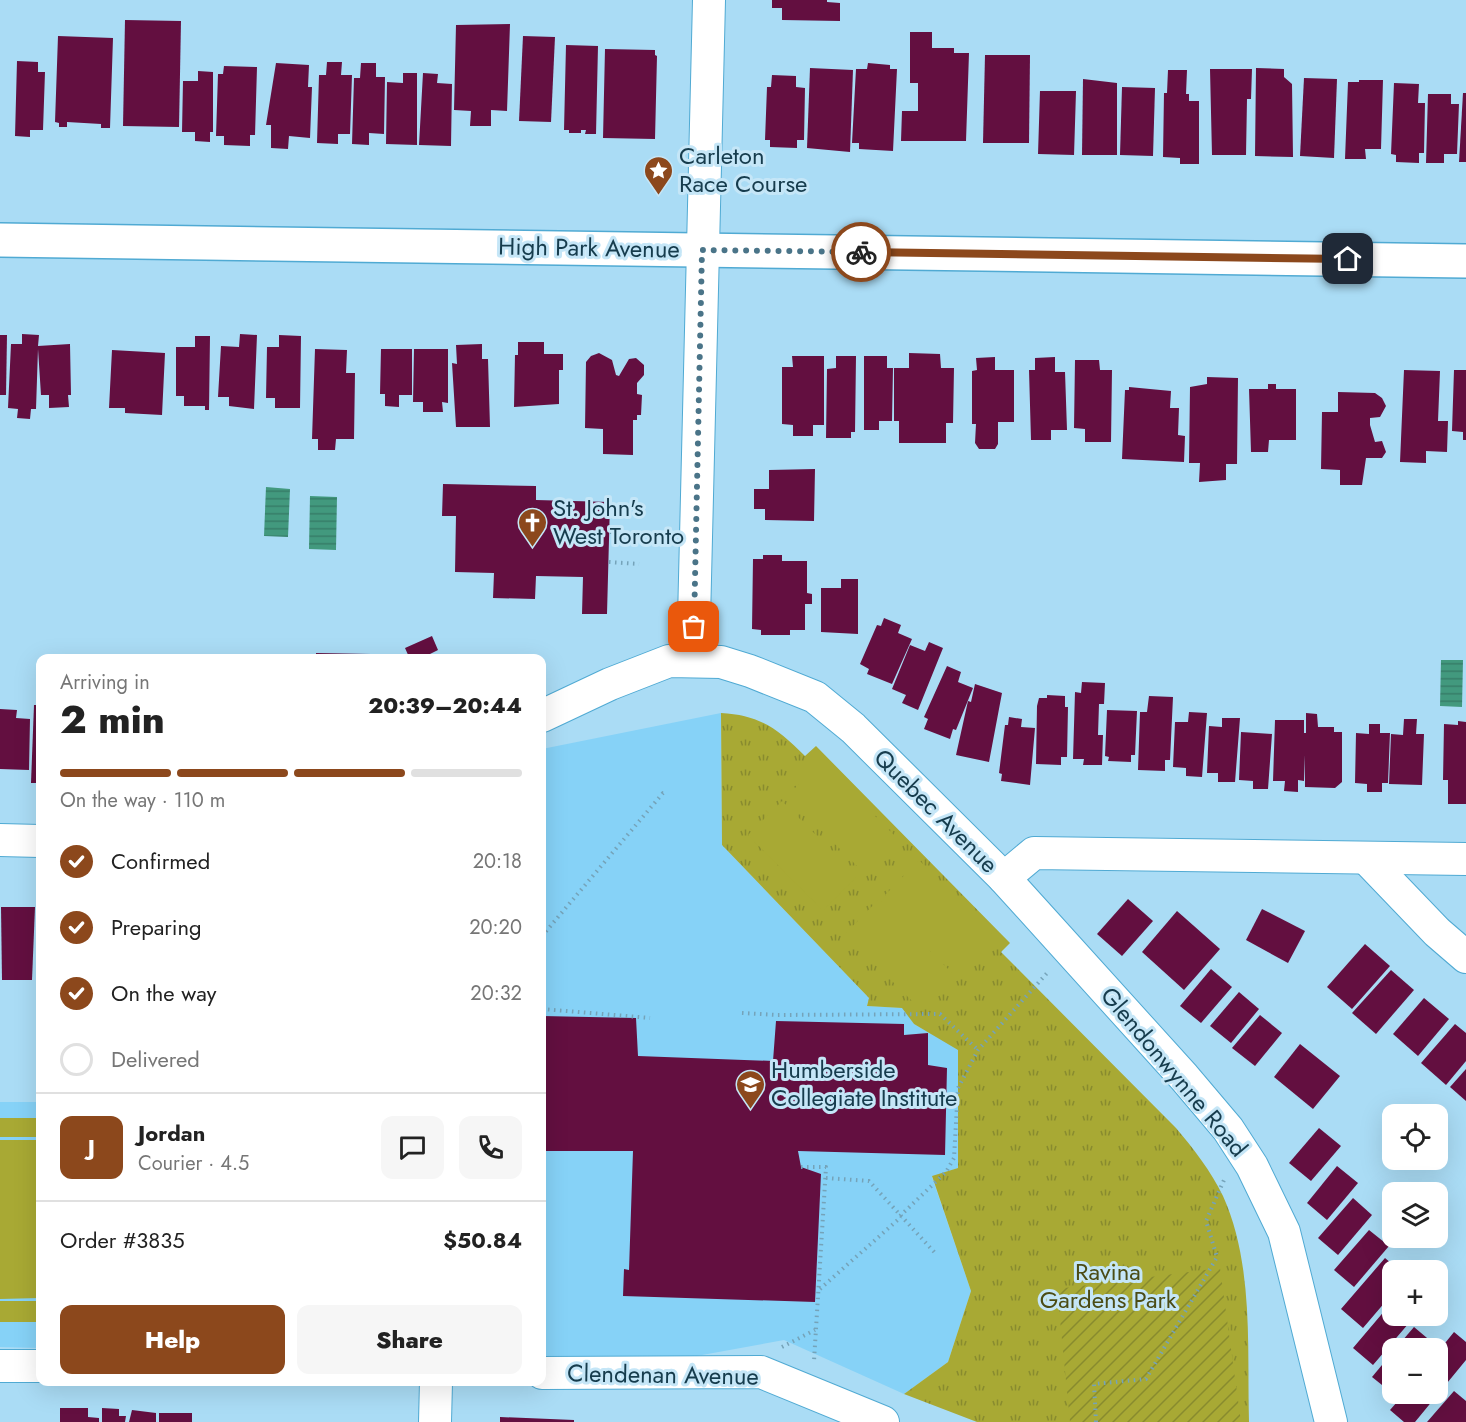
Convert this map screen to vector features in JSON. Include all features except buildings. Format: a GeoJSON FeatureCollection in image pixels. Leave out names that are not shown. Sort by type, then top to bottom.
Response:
{"type":"FeatureCollection","features":[{"type":"Feature","properties":{"kind":"street"},"geometry":{"type":"LineString","coordinates":[[693,661],[709,0]]}},
{"type":"Feature","properties":{"kind":"street","name":"High Park Avenue"},"geometry":{"type":"LineString","coordinates":[[0,240],[1466,261]]}},
{"type":"Feature","properties":{"kind":"street","name":"Quebec Avenue"},"geometry":{"type":"LineString","coordinates":[[546,714],[669,661],[721,662],[750,671],[815,697],[853,728],[1004,878],[1034,853],[1466,859]]}},
{"type":"Feature","properties":{"kind":"street"},"geometry":{"type":"LineString","coordinates":[[0,840],[36,841]]}},
{"type":"Feature","properties":{"kind":"street"},"geometry":{"type":"LineString","coordinates":[[1366,858],[1466,957]]}},
{"type":"Feature","properties":{"kind":"street","name":"Glendonwynne Road"},"geometry":{"type":"LineString","coordinates":[[1004,878],[1185,1077],[1228,1129],[1252,1166],[1284,1232],[1322,1414]]}},
{"type":"Feature","properties":{"kind":"street"},"geometry":{"type":"LineString","coordinates":[[0,1366],[36,1366]]}},
{"type":"Feature","properties":{"kind":"street","name":"Clendenan Avenue"},"geometry":{"type":"LineString","coordinates":[[546,1373],[761,1372],[883,1422]]}},
{"type":"Feature","properties":{"kind":"street"},"geometry":{"type":"LineString","coordinates":[[435,1422],[436,1386]]}},
{"type":"Feature","properties":{"kind":"path"},"geometry":{"type":"LineString","coordinates":[[609,532],[639,534]]}},
{"type":"Feature","properties":{"kind":"path"},"geometry":{"type":"LineString","coordinates":[[609,562],[639,564]]}},
{"type":"Feature","properties":{"kind":"path"},"geometry":{"type":"LineString","coordinates":[[546,931],[663,793],[666,793]]}},
{"type":"Feature","properties":{"kind":"path"},"geometry":{"type":"LineString","coordinates":[[819,1289],[903,1217],[946,1172],[954,1158],[957,1088],[978,1050],[1055,965]]}},
{"type":"Feature","properties":{"kind":"path"},"geometry":{"type":"LineString","coordinates":[[546,1009],[650,1018]]}},
{"type":"Feature","properties":{"kind":"path"},"geometry":{"type":"LineString","coordinates":[[742,1013],[777,1015],[940,1014],[978,1050]]}},
{"type":"Feature","properties":{"kind":"path"},"geometry":{"type":"LineString","coordinates":[[801,1167],[826,1167],[814,1362]]}},
{"type":"Feature","properties":{"kind":"path"},"geometry":{"type":"LineString","coordinates":[[1096,1422],[1094,1384],[1146,1379],[1216,1257],[1206,1221],[1227,1173]]}},
{"type":"Feature","properties":{"kind":"path"},"geometry":{"type":"LineString","coordinates":[[826,1178],[869,1181],[936,1254]]}},
{"type":"Feature","properties":{"kind":"path"},"geometry":{"type":"LineString","coordinates":[[774,1350],[816,1330]]}},
{"type":"Feature","properties":{"kind":"shaded area"},"geometry":{"type":"Polygon","coordinates":[[[266,487],[290,489],[288,537],[264,536],[266,487]]]}},
{"type":"Feature","properties":{"kind":"shaded area"},"geometry":{"type":"Polygon","coordinates":[[[310,496],[337,497],[336,550],[309,549],[310,496]]]}},
{"type":"Feature","properties":{"kind":"shaded area"},"geometry":{"type":"Polygon","coordinates":[[[1441,660],[1463,660],[1462,707],[1440,706],[1441,660]]]}},
{"type":"Feature","properties":{"kind":"shaded area","name":"Humberside Collegiate Institute"},"geometry":{"type":"Polygon","coordinates":[[[721,713],[722,845],[869,998],[867,1006],[904,1008],[914,1024],[958,1049],[958,1168],[932,1177],[971,1291],[948,1362],[904,1394],[784,1340],[669,1361],[546,1359],[546,748],[721,713]]]}},
{"type":"Feature","properties":{"kind":"shaded area"},"geometry":{"type":"Polygon","coordinates":[[[0,1102],[36,1102],[36,1348],[0,1347],[0,1102]]]}},
{"type":"Feature","properties":{"kind":"green space","name":"Ravina Gardens Park"},"geometry":{"type":"Polygon","coordinates":[[[721,713],[747,717],[768,725],[805,756],[816,746],[1010,943],[1001,952],[1176,1128],[1195,1152],[1223,1196],[1240,1250],[1247,1307],[1249,1422],[977,1422],[904,1394],[948,1362],[971,1291],[932,1176],[958,1168],[958,1050],[914,1024],[902,1008],[867,1006],[869,998],[722,845],[721,713]]]}},
{"type":"Feature","properties":{"kind":"green space"},"geometry":{"type":"Polygon","coordinates":[[[821,762],[896,837],[862,871],[787,796],[821,762]]]}},
{"type":"Feature","properties":{"kind":"green space"},"geometry":{"type":"Polygon","coordinates":[[[782,801],[857,876],[823,911],[748,835],[782,801]]]}},
{"type":"Feature","properties":{"kind":"green space"},"geometry":{"type":"Polygon","coordinates":[[[919,860],[994,936],[960,970],[885,895],[919,860]]]}},
{"type":"Feature","properties":{"kind":"green space"},"geometry":{"type":"Polygon","coordinates":[[[879,899],[954,975],[920,1009],[845,934],[879,899]]]}},
{"type":"Feature","properties":{"kind":"green space"},"geometry":{"type":"Polygon","coordinates":[[[0,1118],[36,1118],[36,1137],[0,1137],[0,1118]]]}},
{"type":"Feature","properties":{"kind":"green space"},"geometry":{"type":"Polygon","coordinates":[[[0,1140],[36,1140],[36,1298],[0,1299],[0,1140]]]}},
{"type":"Feature","properties":{"kind":"green space"},"geometry":{"type":"Polygon","coordinates":[[[1220,1268],[1241,1422],[1070,1422],[1057,1289],[1220,1268]]]}},
{"type":"Feature","properties":{"kind":"green space"},"geometry":{"type":"Polygon","coordinates":[[[0,1301],[36,1301],[36,1322],[0,1322],[0,1301]]]}},
{"type":"Feature","properties":{"kind":"way so far"},"geometry":{"type":"LineString","coordinates":[[694,627],[702,250],[861,252]]}},
{"type":"Feature","properties":{"kind":"place","name":"Carleton Race Course"},"geometry":{"type":"Point","coordinates":[658,196]}},
{"type":"Feature","properties":{"kind":"place","name":"St. John's West Toronto"},"geometry":{"type":"Point","coordinates":[532,548]}},
{"type":"Feature","properties":{"kind":"place","name":"Humberside Collegiate Institute"},"geometry":{"type":"Point","coordinates":[750,1110]}},
{"type":"Feature","properties":{"kind":"route"},"geometry":{"type":"LineString","coordinates":[[861,252],[1348,259]]}}]}
